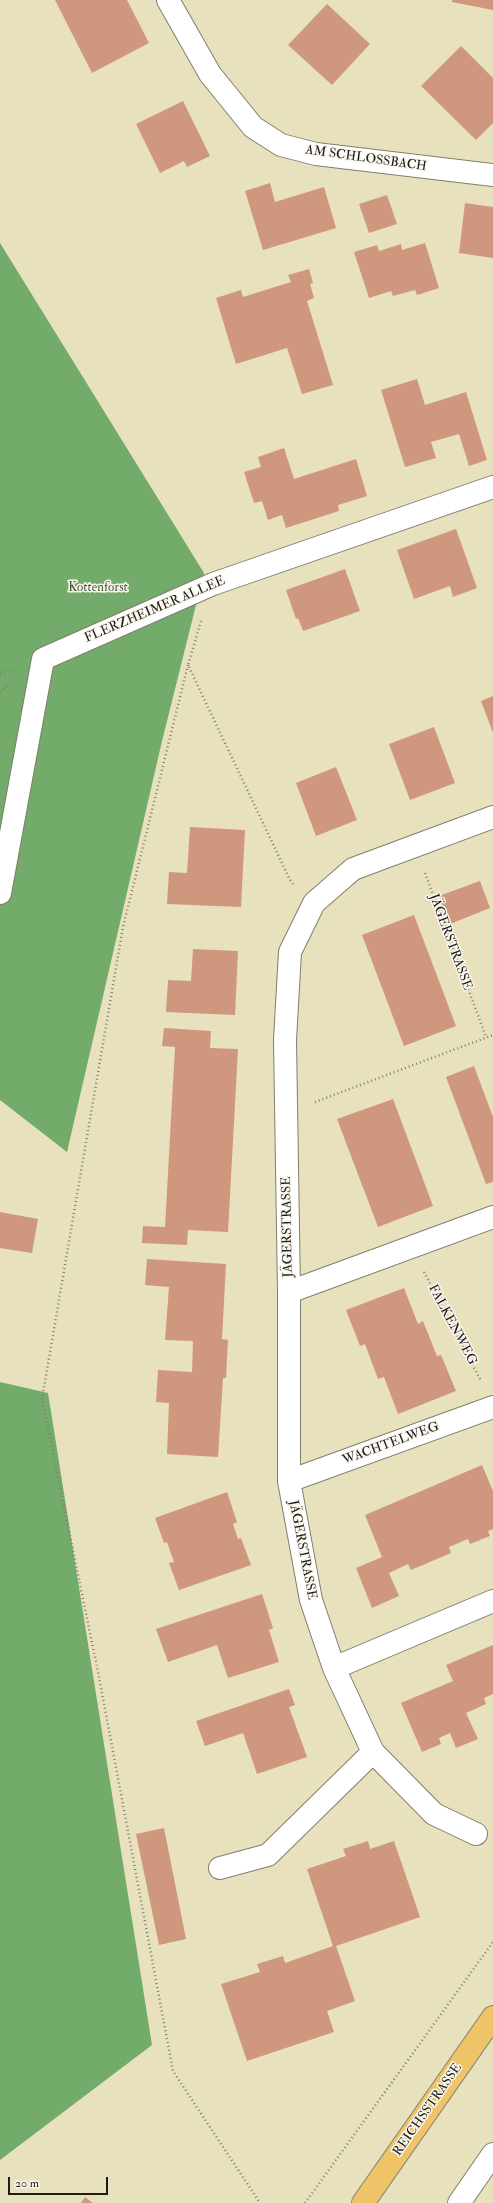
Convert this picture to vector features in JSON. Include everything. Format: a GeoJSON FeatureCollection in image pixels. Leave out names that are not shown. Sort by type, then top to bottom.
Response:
{"type":"FeatureCollection","features":[{"type":"Feature","properties":{"kind":"main road","name":"REICHSSTRASSE"},"geometry":{"type":"LineString","coordinates":[[363,2203],[493,2017]]}},
{"type":"Feature","properties":{"kind":"street","name":"AM SCHLOSSBACH"},"geometry":{"type":"LineString","coordinates":[[168,0],[210,74],[254,127],[282,145],[316,154],[493,175]]}},
{"type":"Feature","properties":{"kind":"street","name":"FLERZHEIMER ALLEE"},"geometry":{"type":"LineString","coordinates":[[0,893],[43,659],[213,584],[493,487]]}},
{"type":"Feature","properties":{"kind":"street","name":"JÄGERSTRASSE"},"geometry":{"type":"LineString","coordinates":[[476,1834],[434,1814],[373,1752],[334,1668],[311,1600],[289,1481],[289,1292],[285,1040],[290,952],[314,903],[353,869],[493,817]]}},
{"type":"Feature","properties":{"kind":"street"},"geometry":{"type":"LineString","coordinates":[[289,1292],[493,1217]]}},
{"type":"Feature","properties":{"kind":"street","name":"WACHTELWEG"},"geometry":{"type":"LineString","coordinates":[[289,1481],[493,1407]]}},
{"type":"Feature","properties":{"kind":"street"},"geometry":{"type":"LineString","coordinates":[[334,1668],[493,1601]]}},
{"type":"Feature","properties":{"kind":"street"},"geometry":{"type":"LineString","coordinates":[[220,1868],[268,1855],[373,1752]]}},
{"type":"Feature","properties":{"kind":"street"},"geometry":{"type":"LineString","coordinates":[[459,2203],[493,2154]]}},
{"type":"Feature","properties":{"kind":"path"},"geometry":{"type":"LineString","coordinates":[[213,584],[188,665],[124,927],[42,1400],[99,1677],[173,2071],[260,2203]]}},
{"type":"Feature","properties":{"kind":"path"},"geometry":{"type":"LineString","coordinates":[[188,665],[290,880],[314,903]]}},
{"type":"Feature","properties":{"kind":"path","name":"JÄGERSTRASSE"},"geometry":{"type":"LineString","coordinates":[[415,846],[486,1037]]}},
{"type":"Feature","properties":{"kind":"path"},"geometry":{"type":"LineString","coordinates":[[286,1113],[493,1035]]}},
{"type":"Feature","properties":{"kind":"path","name":"FALKENWEG"},"geometry":{"type":"LineString","coordinates":[[410,1247],[482,1383]]}},
{"type":"Feature","properties":{"kind":"path"},"geometry":{"type":"LineString","coordinates":[[305,2203],[493,1942]]}},
{"type":"Feature","properties":{"kind":"green space","name":"Kottenforst"},"geometry":{"type":"Polygon","coordinates":[[[0,243],[204,573],[162,741],[67,1152],[0,1100],[0,243]]]}},
{"type":"Feature","properties":{"kind":"green space"},"geometry":{"type":"Polygon","coordinates":[[[0,1382],[48,1393],[152,2045],[0,2160],[0,1382]]]}},
{"type":"Feature","properties":{"kind":"building"},"geometry":{"type":"Polygon","coordinates":[[[55,0],[127,0],[149,43],[92,73],[55,0]]]}},
{"type":"Feature","properties":{"kind":"building"},"geometry":{"type":"Polygon","coordinates":[[[452,0],[493,0],[493,10],[452,2],[452,0]]]}},
{"type":"Feature","properties":{"kind":"building"},"geometry":{"type":"Polygon","coordinates":[[[327,4],[370,44],[332,85],[288,45],[327,4]]]}},
{"type":"Feature","properties":{"kind":"building"},"geometry":{"type":"Polygon","coordinates":[[[461,46],[493,78],[493,123],[476,140],[421,86],[461,46]]]}},
{"type":"Feature","properties":{"kind":"building"},"geometry":{"type":"Polygon","coordinates":[[[183,101],[210,156],[187,167],[184,161],[160,173],[136,124],[183,101]]]}},
{"type":"Feature","properties":{"kind":"building"},"geometry":{"type":"Polygon","coordinates":[[[270,183],[275,202],[324,187],[336,228],[263,250],[245,191],[270,183]]]}},
{"type":"Feature","properties":{"kind":"building"},"geometry":{"type":"Polygon","coordinates":[[[387,195],[397,224],[369,233],[359,204],[387,195]]]}},
{"type":"Feature","properties":{"kind":"building"},"geometry":{"type":"Polygon","coordinates":[[[465,203],[493,207],[493,258],[459,253],[465,203]]]}},
{"type":"Feature","properties":{"kind":"building"},"geometry":{"type":"Polygon","coordinates":[[[425,243],[439,288],[417,295],[415,290],[393,296],[391,291],[369,298],[354,252],[377,245],[379,251],[401,244],[402,250],[425,243]]]}},
{"type":"Feature","properties":{"kind":"building"},"geometry":{"type":"Polygon","coordinates":[[[309,269],[313,283],[310,284],[314,298],[307,301],[333,385],[302,394],[287,348],[236,364],[216,298],[241,290],[243,297],[291,282],[288,275],[309,269]]]}},
{"type":"Feature","properties":{"kind":"building"},"geometry":{"type":"Polygon","coordinates":[[[417,379],[425,405],[466,392],[487,460],[469,466],[459,434],[431,442],[436,458],[405,467],[381,390],[417,379]]]}},
{"type":"Feature","properties":{"kind":"building"},"geometry":{"type":"Polygon","coordinates":[[[284,448],[294,479],[356,459],[367,496],[338,505],[339,511],[286,528],[282,515],[268,520],[262,501],[254,503],[244,472],[261,467],[258,457],[284,448]]]}},
{"type":"Feature","properties":{"kind":"building"},"geometry":{"type":"Polygon","coordinates":[[[456,529],[477,588],[453,597],[450,586],[414,599],[397,550],[456,529]]]}},
{"type":"Feature","properties":{"kind":"building"},"geometry":{"type":"Polygon","coordinates":[[[345,569],[360,611],[303,631],[298,618],[296,619],[286,590],[345,569]]]}},
{"type":"Feature","properties":{"kind":"building"},"geometry":{"type":"Polygon","coordinates":[[[493,696],[493,733],[481,701],[493,696]]]}},
{"type":"Feature","properties":{"kind":"building"},"geometry":{"type":"Polygon","coordinates":[[[434,727],[455,783],[410,800],[389,744],[434,727]]]}},
{"type":"Feature","properties":{"kind":"building"},"geometry":{"type":"Polygon","coordinates":[[[336,767],[357,820],[316,836],[296,783],[336,767]]]}},
{"type":"Feature","properties":{"kind":"building"},"geometry":{"type":"Polygon","coordinates":[[[190,827],[245,830],[241,907],[167,904],[169,872],[187,873],[190,827]]]}},
{"type":"Feature","properties":{"kind":"building"},"geometry":{"type":"Polygon","coordinates":[[[480,881],[490,908],[450,924],[439,896],[480,881]]]}},
{"type":"Feature","properties":{"kind":"building"},"geometry":{"type":"Polygon","coordinates":[[[414,915],[456,1026],[404,1046],[362,935],[414,915]]]}},
{"type":"Feature","properties":{"kind":"building"},"geometry":{"type":"Polygon","coordinates":[[[193,949],[238,951],[235,1015],[166,1012],[168,980],[191,981],[193,949]]]}},
{"type":"Feature","properties":{"kind":"building"},"geometry":{"type":"Polygon","coordinates":[[[164,1028],[211,1031],[210,1048],[238,1049],[228,1232],[188,1230],[187,1245],[142,1243],[143,1226],[165,1227],[175,1047],[162,1046],[164,1028]]]}},
{"type":"Feature","properties":{"kind":"building"},"geometry":{"type":"Polygon","coordinates":[[[474,1066],[493,1117],[493,1182],[486,1184],[446,1077],[474,1066]]]}},
{"type":"Feature","properties":{"kind":"building"},"geometry":{"type":"Polygon","coordinates":[[[393,1099],[433,1206],[378,1227],[337,1119],[393,1099]]]}},
{"type":"Feature","properties":{"kind":"building"},"geometry":{"type":"Polygon","coordinates":[[[0,1212],[38,1219],[32,1253],[0,1248],[0,1212]]]}},
{"type":"Feature","properties":{"kind":"building"},"geometry":{"type":"Polygon","coordinates":[[[147,1259],[226,1264],[222,1339],[228,1340],[226,1378],[223,1378],[218,1457],[167,1454],[169,1403],[156,1402],[158,1370],[192,1372],[193,1341],[165,1340],[169,1287],[145,1285],[147,1259]]]}},
{"type":"Feature","properties":{"kind":"building"},"geometry":{"type":"Polygon","coordinates":[[[404,1288],[418,1324],[423,1321],[437,1356],[441,1355],[456,1391],[398,1414],[384,1377],[378,1379],[365,1344],[360,1346],[346,1310],[404,1288]]]}},
{"type":"Feature","properties":{"kind":"building"},"geometry":{"type":"Polygon","coordinates":[[[482,1465],[493,1491],[493,1529],[488,1531],[490,1536],[470,1544],[468,1539],[449,1547],[451,1553],[411,1570],[408,1564],[389,1573],[399,1596],[372,1608],[356,1568],[382,1557],[365,1515],[482,1465]]]}},
{"type":"Feature","properties":{"kind":"building"},"geometry":{"type":"Polygon","coordinates":[[[227,1492],[237,1522],[233,1524],[238,1539],[241,1538],[251,1565],[179,1590],[169,1563],[174,1562],[167,1542],[164,1543],[155,1518],[227,1492]]]}},
{"type":"Feature","properties":{"kind":"building"},"geometry":{"type":"Polygon","coordinates":[[[262,1594],[273,1628],[269,1630],[279,1662],[228,1678],[217,1645],[168,1662],[156,1629],[262,1594]]]}},
{"type":"Feature","properties":{"kind":"building"},"geometry":{"type":"Polygon","coordinates":[[[493,1645],[493,1694],[484,1698],[486,1704],[466,1713],[478,1739],[456,1748],[450,1733],[439,1738],[441,1744],[422,1752],[401,1703],[453,1681],[446,1665],[493,1645]]]}},
{"type":"Feature","properties":{"kind":"building"},"geometry":{"type":"Polygon","coordinates":[[[289,1689],[295,1705],[289,1707],[307,1757],[257,1774],[243,1733],[205,1746],[196,1721],[289,1689]]]}},
{"type":"Feature","properties":{"kind":"building"},"geometry":{"type":"Polygon","coordinates":[[[164,1828],[186,1939],[159,1945],[136,1834],[164,1828]]]}},
{"type":"Feature","properties":{"kind":"building"},"geometry":{"type":"Polygon","coordinates":[[[368,1841],[370,1849],[394,1841],[420,1917],[336,1946],[355,2001],[327,2011],[334,2032],[247,2061],[221,1984],[260,1972],[257,1964],[283,1956],[285,1963],[333,1946],[307,1869],[346,1856],[343,1849],[368,1841]]]}},
{"type":"Feature","properties":{"kind":"building"},"geometry":{"type":"Polygon","coordinates":[[[85,2197],[93,2203],[81,2203],[85,2197]]]}}]}
